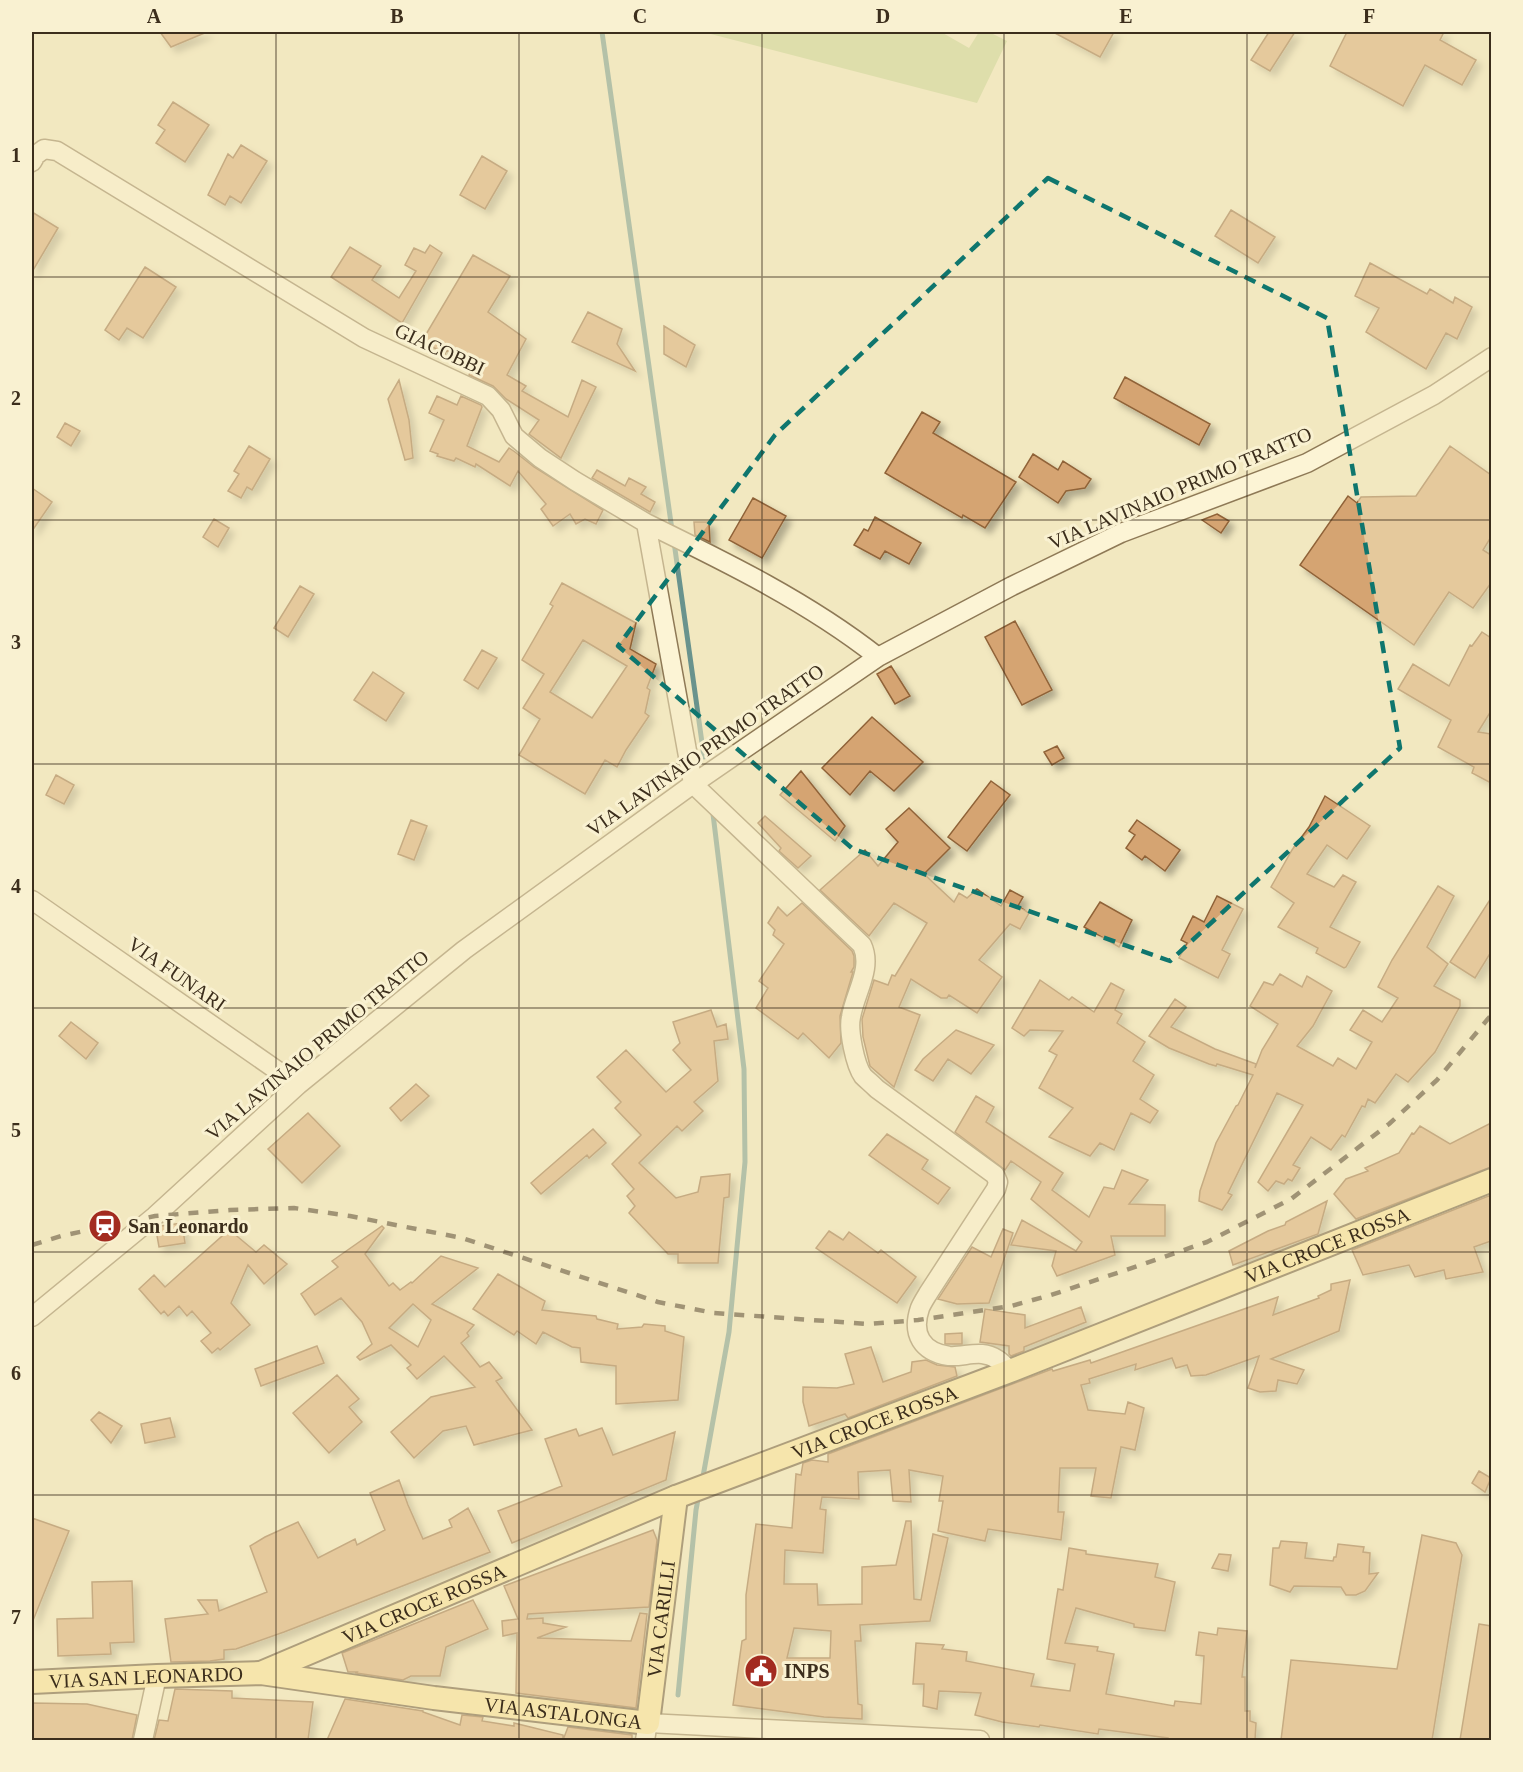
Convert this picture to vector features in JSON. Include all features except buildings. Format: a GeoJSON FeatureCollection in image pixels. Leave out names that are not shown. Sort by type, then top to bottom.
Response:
{"type":"FeatureCollection","features":[{"type":"Feature","properties":{"kind":"main road","name":"VIA CROCE ROSSA"},"geometry":{"type":"LineString","coordinates":[[261,1673],[680,1495],[1010,1371],[1491,1180]]}},
{"type":"Feature","properties":{"kind":"main road","name":"VIA CARILLI"},"geometry":{"type":"LineString","coordinates":[[647,1732],[680,1495]]}},
{"type":"Feature","properties":{"kind":"main road","name":"VIA SAN LEONARDO"},"geometry":{"type":"LineString","coordinates":[[32,1682],[261,1673]]}},
{"type":"Feature","properties":{"kind":"main road","name":"VIA ASTALONGA"},"geometry":{"type":"LineString","coordinates":[[261,1673],[647,1732]]}},
{"type":"Feature","properties":{"kind":"street","name":"GIACOBBI"},"geometry":{"type":"LineString","coordinates":[[32,162],[36,155],[44,149],[57,151],[364,338],[488,396],[501,410],[514,436],[540,458],[653,526]]}},
{"type":"Feature","properties":{"kind":"street","name":"VIA LAVINAIO PRIMO TRATTO"},"geometry":{"type":"LineString","coordinates":[[32,1317],[155,1216],[298,1085],[464,950],[693,784],[878,657],[1012,585],[1120,533],[1306,463],[1434,395],[1491,357]]}},
{"type":"Feature","properties":{"kind":"street"},"geometry":{"type":"LineString","coordinates":[[653,526],[753,577],[852,638],[878,657]]}},
{"type":"Feature","properties":{"kind":"street"},"geometry":{"type":"LineString","coordinates":[[653,526],[693,784],[862,945],[866,952],[866,966],[850,1020],[855,1056],[862,1074],[877,1089],[995,1175],[998,1182],[996,1189],[920,1309],[916,1333],[922,1343],[933,1352],[950,1356],[983,1354],[1001,1360],[1010,1371]]}},
{"type":"Feature","properties":{"kind":"street","name":"VIA FUNARI"},"geometry":{"type":"LineString","coordinates":[[32,900],[298,1085]]}},
{"type":"Feature","properties":{"kind":"street"},"geometry":{"type":"LineString","coordinates":[[143,1740],[157,1676]]}},
{"type":"Feature","properties":{"kind":"street","name":"VIA ASTALONGA"},"geometry":{"type":"LineString","coordinates":[[647,1732],[980,1740]]}},
{"type":"Feature","properties":{"kind":"highlighted area"},"geometry":{"type":"Polygon","coordinates":[[[1048,178],[1327,318],[1400,748],[1170,961],[853,849],[618,646],[775,435],[1048,178]]]}},
{"type":"Feature","properties":{"kind":"green space"},"geometry":{"type":"Polygon","coordinates":[[[703,32],[941,32],[969,48],[979,32],[989,32],[1007,41],[977,103],[703,32]]]}},
{"type":"Feature","properties":{"kind":"waterway"},"geometry":{"type":"LineString","coordinates":[[602,32],[672,530]]}},
{"type":"Feature","properties":{"kind":"waterway"},"geometry":{"type":"LineString","coordinates":[[674,542],[704,757]]}},
{"type":"Feature","properties":{"kind":"waterway"},"geometry":{"type":"LineString","coordinates":[[702,1482],[729,1332],[745,1162],[744,1069],[713,814]]}},
{"type":"Feature","properties":{"kind":"waterway"},"geometry":{"type":"LineString","coordinates":[[678,1695],[699,1494]]}},
{"type":"Feature","properties":{"kind":"railway"},"geometry":{"type":"LineString","coordinates":[[32,1245],[61,1236],[155,1216],[294,1208],[350,1216],[462,1238],[658,1302],[714,1313],[868,1324],[918,1320],[1011,1306],[1051,1295],[1207,1242],[1291,1199],[1389,1124],[1437,1080],[1492,1014]]}},
{"type":"Feature","properties":{"kind":"place","name":"San Leonardo"},"geometry":{"type":"Point","coordinates":[105,1226]}},
{"type":"Feature","properties":{"kind":"place","name":"INPS"},"geometry":{"type":"Point","coordinates":[761,1671]}}]}
